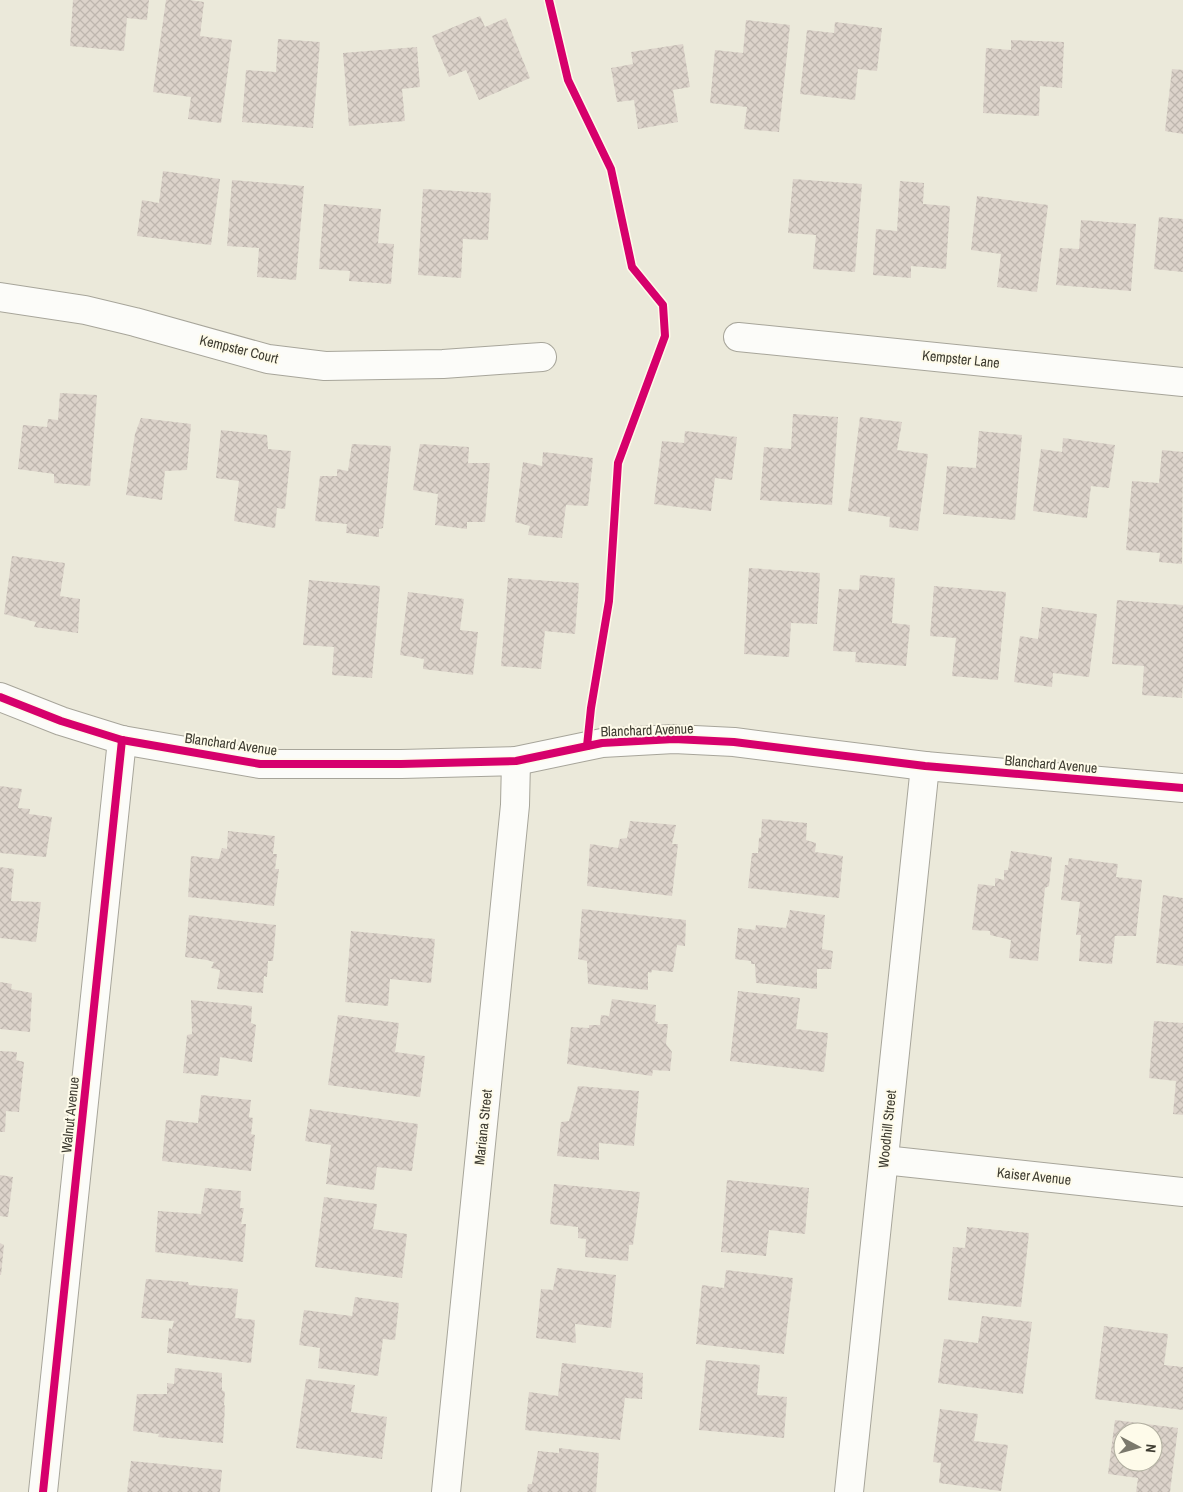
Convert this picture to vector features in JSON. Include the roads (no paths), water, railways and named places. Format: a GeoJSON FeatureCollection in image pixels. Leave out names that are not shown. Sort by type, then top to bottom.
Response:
{"type":"FeatureCollection","features":[{"type":"Feature","properties":{"kind":"street","name":"Kempster Court"},"geometry":{"type":"LineString","coordinates":[[0,297],[86,310],[144,324],[268,359],[316,364],[443,364],[542,357]]}},
{"type":"Feature","properties":{"kind":"street","name":"Kempster Lane"},"geometry":{"type":"LineString","coordinates":[[738,337],[1183,382]]}},
{"type":"Feature","properties":{"kind":"street","name":"Blanchard Avenue"},"geometry":{"type":"LineString","coordinates":[[0,696],[61,721],[122,740],[260,764],[401,764],[516,761],[602,743],[674,739],[734,742],[925,766],[1183,788]]}},
{"type":"Feature","properties":{"kind":"street","name":"Walnut Avenue"},"geometry":{"type":"LineString","coordinates":[[43,1492],[122,740]]}},
{"type":"Feature","properties":{"kind":"street","name":"Mariana Street"},"geometry":{"type":"LineString","coordinates":[[446,1492],[516,805],[516,761]]}},
{"type":"Feature","properties":{"kind":"street","name":"Woodhill Street"},"geometry":{"type":"LineString","coordinates":[[849,1492],[925,766]]}},
{"type":"Feature","properties":{"kind":"street","name":"Kaiser Avenue"},"geometry":{"type":"LineString","coordinates":[[884,1160],[1183,1192]]}}]}
